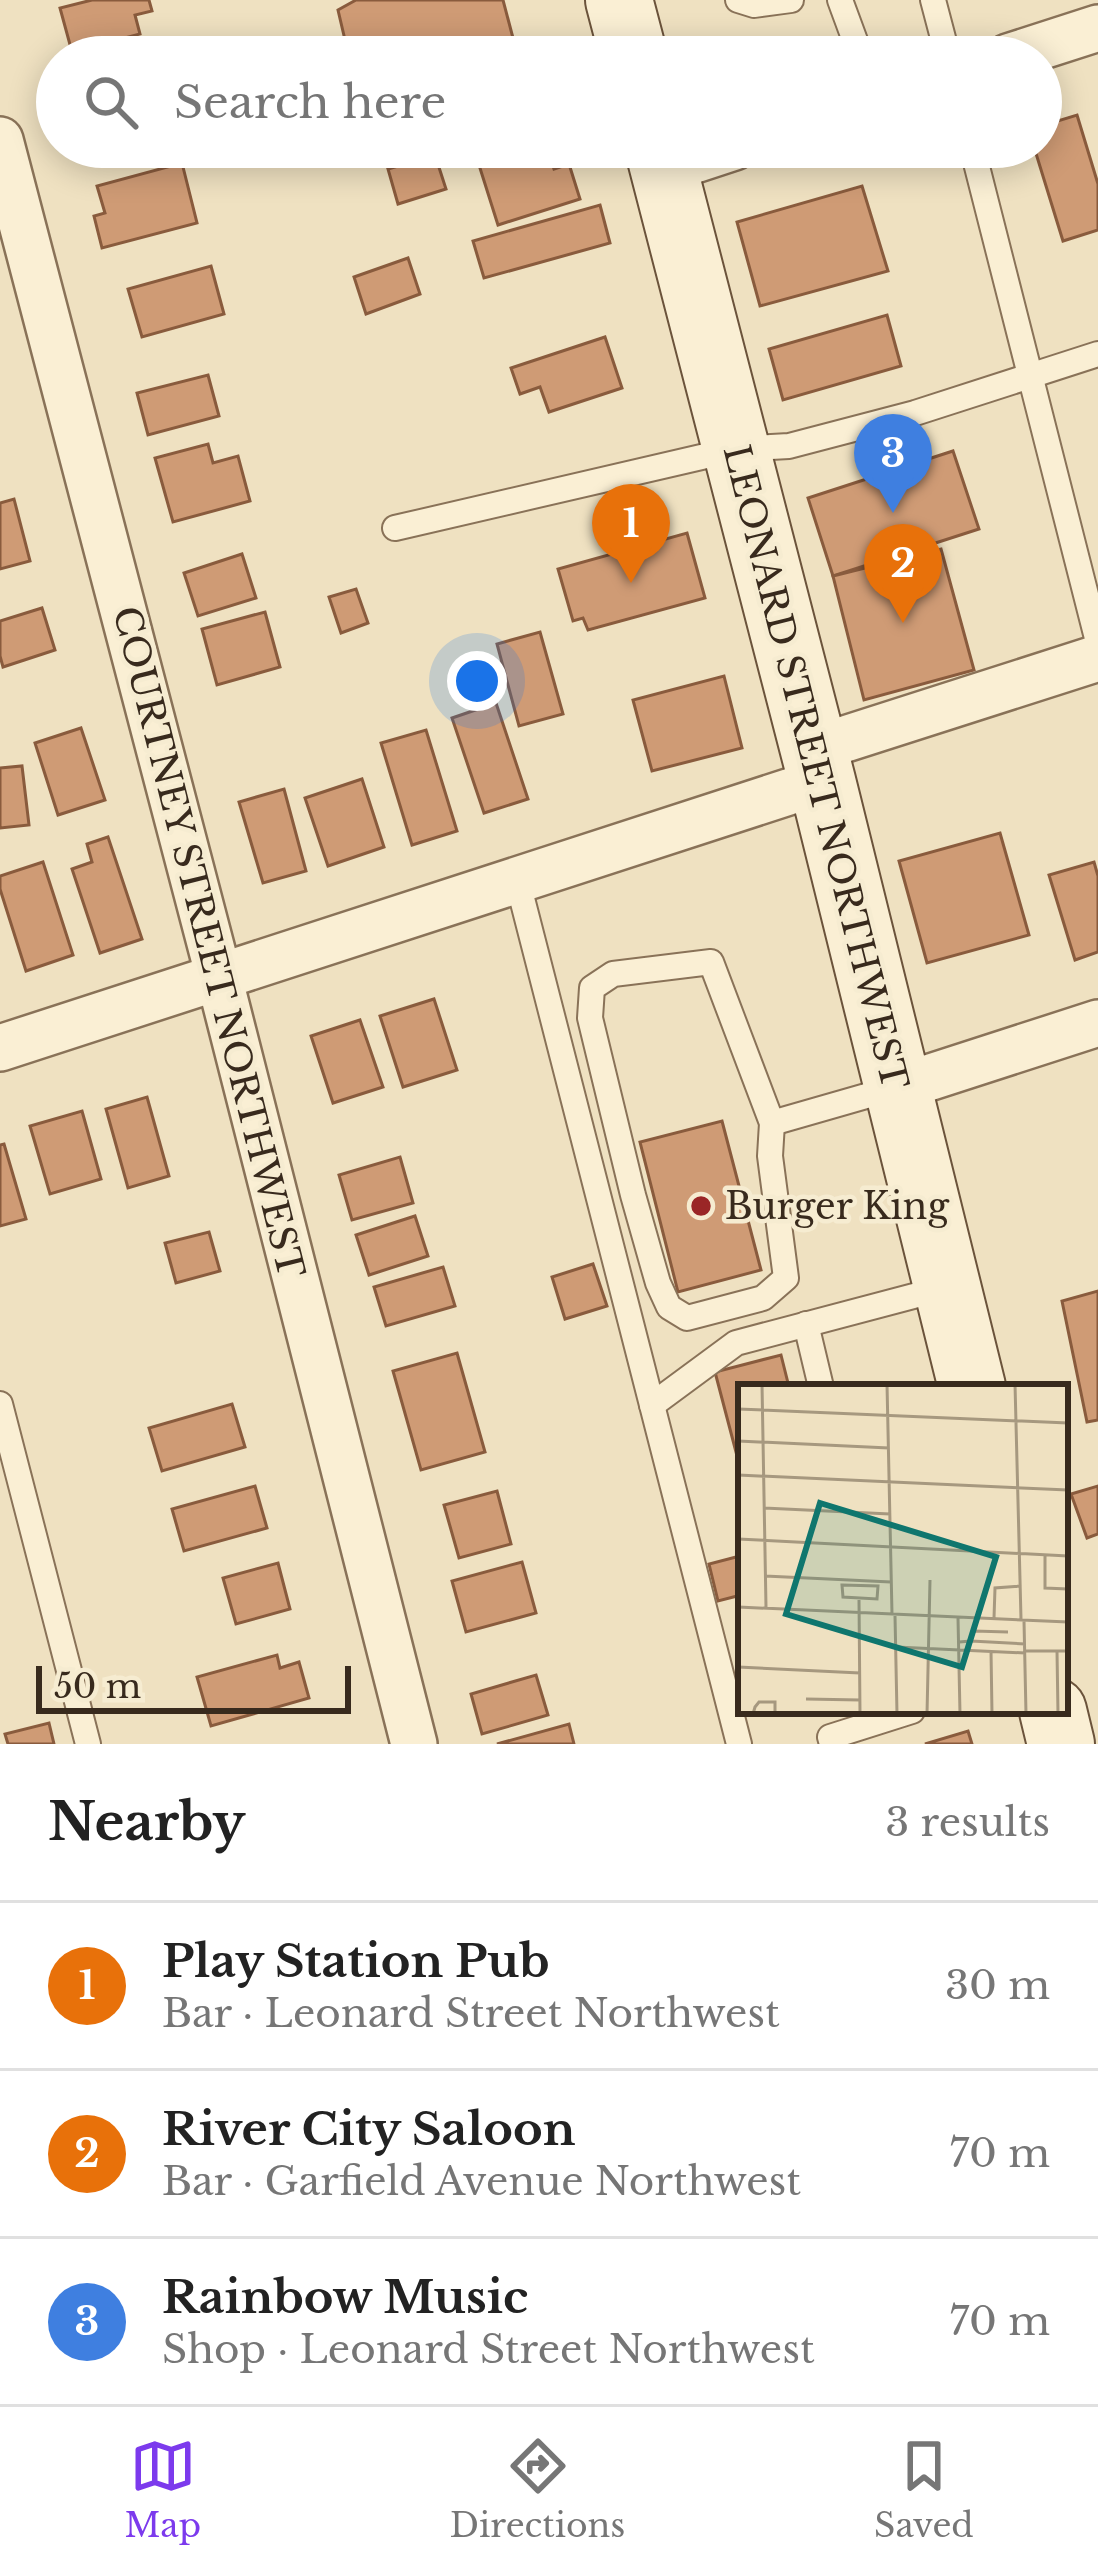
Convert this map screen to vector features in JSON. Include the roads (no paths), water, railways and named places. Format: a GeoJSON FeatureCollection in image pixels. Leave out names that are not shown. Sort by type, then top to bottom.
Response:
{"type":"FeatureCollection","features":[{"type":"Feature","properties":{"kind":"main road"},"geometry":{"type":"LineString","coordinates":[[619,0],[628,36]]}},
{"type":"Feature","properties":{"kind":"main road","name":"LEONARD STREET NORTHWEST"},"geometry":{"type":"LineString","coordinates":[[663,168],[971,1384]]}},
{"type":"Feature","properties":{"kind":"main road"},"geometry":{"type":"LineString","coordinates":[[1054,1714],[1061,1744]]}},
{"type":"Feature","properties":{"kind":"street"},"geometry":{"type":"LineString","coordinates":[[1062,40],[1098,28]]}},
{"type":"Feature","properties":{"kind":"street","name":"COURTNEY STREET NORTHWEST"},"geometry":{"type":"LineString","coordinates":[[0,140],[414,1744]]}},
{"type":"Feature","properties":{"kind":"street"},"geometry":{"type":"LineString","coordinates":[[0,1048],[518,880],[1098,658]]}},
{"type":"Feature","properties":{"kind":"street"},"geometry":{"type":"LineString","coordinates":[[897,1088],[1098,1022]]}},
{"type":"Feature","properties":{"kind":"lane"},"geometry":{"type":"LineString","coordinates":[[738,0],[754,5],[791,0]]}},
{"type":"Feature","properties":{"kind":"lane"},"geometry":{"type":"LineString","coordinates":[[840,0],[853,36]]}},
{"type":"Feature","properties":{"kind":"lane"},"geometry":{"type":"LineString","coordinates":[[933,0],[942,36]]}},
{"type":"Feature","properties":{"kind":"lane"},"geometry":{"type":"LineString","coordinates":[[977,168],[1098,642]]}},
{"type":"Feature","properties":{"kind":"lane"},"geometry":{"type":"LineString","coordinates":[[395,528],[736,449],[789,446],[915,413],[1098,354]]}},
{"type":"Feature","properties":{"kind":"lane"},"geometry":{"type":"LineString","coordinates":[[518,880],[739,1744]]}},
{"type":"Feature","properties":{"kind":"lane"},"geometry":{"type":"LineString","coordinates":[[711,962],[772,1123],[770,1156],[787,1278],[763,1298],[687,1318],[669,1307],[658,1283],[590,1018],[592,988],[614,974],[711,962]]}},
{"type":"Feature","properties":{"kind":"lane"},"geometry":{"type":"LineString","coordinates":[[566,1070],[601,1063]]}},
{"type":"Feature","properties":{"kind":"lane"},"geometry":{"type":"LineString","coordinates":[[772,1123],[897,1088]]}},
{"type":"Feature","properties":{"kind":"lane"},"geometry":{"type":"LineString","coordinates":[[652,1405],[736,1343],[947,1287]]}},
{"type":"Feature","properties":{"kind":"lane"},"geometry":{"type":"LineString","coordinates":[[806,1324],[820,1384]]}},
{"type":"Feature","properties":{"kind":"lane"},"geometry":{"type":"LineString","coordinates":[[0,1404],[88,1744]]}},
{"type":"Feature","properties":{"kind":"lane"},"geometry":{"type":"LineString","coordinates":[[832,1744],[830,1738],[903,1714]]}},
{"type":"Feature","properties":{"kind":"place","name":"Rainbow Music"},"geometry":{"type":"Point","coordinates":[893,513]}},
{"type":"Feature","properties":{"kind":"place","name":"Play Station Pub"},"geometry":{"type":"Point","coordinates":[631,583]}},
{"type":"Feature","properties":{"kind":"place","name":"River City Saloon"},"geometry":{"type":"Point","coordinates":[903,623]}},
{"type":"Feature","properties":{"kind":"place","name":"Burger King"},"geometry":{"type":"Point","coordinates":[701,1206]}}]}
